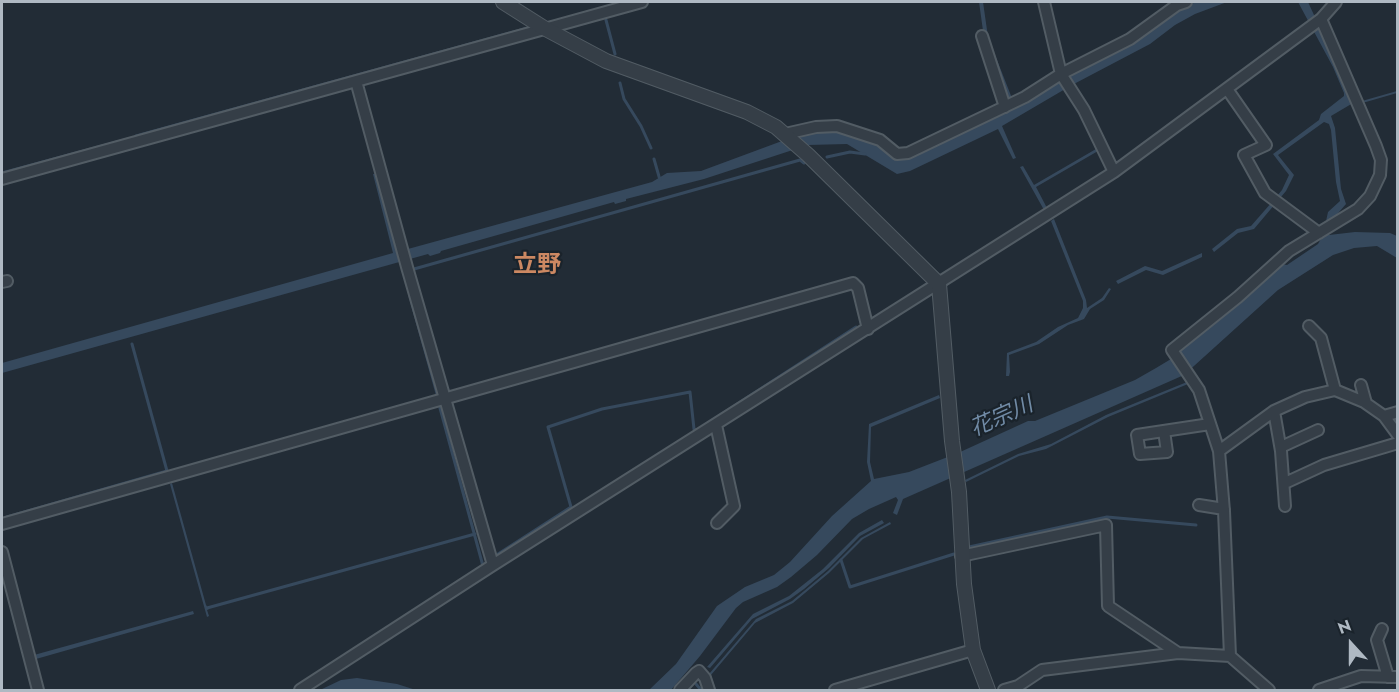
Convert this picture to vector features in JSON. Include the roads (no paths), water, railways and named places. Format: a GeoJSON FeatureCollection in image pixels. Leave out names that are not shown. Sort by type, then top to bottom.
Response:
{"type":"FeatureCollection","features":[{"type":"Feature","properties":{"kind":"street"},"geometry":{"type":"LineString","coordinates":[[503,2],[544,28],[606,61],[747,112],[785,134],[939,284],[951,441],[958,492],[961,556],[973,650],[988,690]]}},
{"type":"Feature","properties":{"kind":"street"},"geometry":{"type":"LineString","coordinates":[[2,179],[642,2]]}},
{"type":"Feature","properties":{"kind":"street"},"geometry":{"type":"LineString","coordinates":[[1044,2],[1061,74],[1084,110],[1114,172]]}},
{"type":"Feature","properties":{"kind":"street"},"geometry":{"type":"LineString","coordinates":[[785,134],[816,127],[837,126],[880,140],[897,154],[908,153],[1025,97],[1061,74],[1130,39],[1177,5],[1186,2]]}},
{"type":"Feature","properties":{"kind":"street"},"geometry":{"type":"LineString","coordinates":[[300,690],[493,565],[1114,172],[1321,19],[1336,2]]}},
{"type":"Feature","properties":{"kind":"street"},"geometry":{"type":"LineString","coordinates":[[1230,656],[1224,509],[1219,451],[1199,390],[1172,350],[1238,297],[1289,251],[1358,208],[1370,196],[1380,174],[1381,160],[1321,19]]}},
{"type":"Feature","properties":{"kind":"street"},"geometry":{"type":"LineString","coordinates":[[982,36],[1005,107]]}},
{"type":"Feature","properties":{"kind":"street"},"geometry":{"type":"LineString","coordinates":[[356,81],[405,262],[493,565]]}},
{"type":"Feature","properties":{"kind":"street"},"geometry":{"type":"LineString","coordinates":[[1227,89],[1266,145],[1244,155],[1265,193],[1319,232]]}},
{"type":"Feature","properties":{"kind":"street"},"geometry":{"type":"LineString","coordinates":[[2,524],[853,283],[858,288],[867,329]]}},
{"type":"Feature","properties":{"kind":"street"},"geometry":{"type":"LineString","coordinates":[[1310,326],[1321,338],[1335,390]]}},
{"type":"Feature","properties":{"kind":"street"},"geometry":{"type":"LineString","coordinates":[[1361,385],[1366,403]]}},
{"type":"Feature","properties":{"kind":"street"},"geometry":{"type":"LineString","coordinates":[[1219,451],[1265,416],[1305,397],[1335,390],[1350,394],[1366,403],[1384,416],[1398,435]]}},
{"type":"Feature","properties":{"kind":"street"},"geometry":{"type":"LineString","coordinates":[[1275,411],[1285,483],[1285,506]]}},
{"type":"Feature","properties":{"kind":"street"},"geometry":{"type":"LineString","coordinates":[[1384,416],[1398,412]]}},
{"type":"Feature","properties":{"kind":"street"},"geometry":{"type":"LineString","coordinates":[[1164,431],[1210,424]]}},
{"type":"Feature","properties":{"kind":"street"},"geometry":{"type":"LineString","coordinates":[[716,425],[734,506],[717,523]]}},
{"type":"Feature","properties":{"kind":"street"},"geometry":{"type":"LineString","coordinates":[[1281,447],[1318,430]]}},
{"type":"Feature","properties":{"kind":"street"},"geometry":{"type":"LineString","coordinates":[[1285,483],[1324,465],[1398,443]]}},
{"type":"Feature","properties":{"kind":"street"},"geometry":{"type":"LineString","coordinates":[[1199,505],[1224,509]]}},
{"type":"Feature","properties":{"kind":"street"},"geometry":{"type":"LineString","coordinates":[[961,556],[1106,525],[1108,606],[1178,653]]}},
{"type":"Feature","properties":{"kind":"street"},"geometry":{"type":"LineString","coordinates":[[2,552],[38,690]]}},
{"type":"Feature","properties":{"kind":"street"},"geometry":{"type":"LineString","coordinates":[[1319,690],[1361,676],[1393,677],[1377,640],[1382,629]]}},
{"type":"Feature","properties":{"kind":"street"},"geometry":{"type":"LineString","coordinates":[[835,690],[973,650]]}},
{"type":"Feature","properties":{"kind":"street"},"geometry":{"type":"LineString","coordinates":[[1004,690],[1018,686],[1042,670],[1178,653],[1230,656],[1269,690]]}},
{"type":"Feature","properties":{"kind":"street"},"geometry":{"type":"LineString","coordinates":[[681,690],[699,671],[705,678],[709,690]]}},
{"type":"Feature","properties":{"kind":"water"},"geometry":{"type":"Polygon","coordinates":[[[979,2],[983,2],[988,37],[1015,106],[1179,9],[1196,2],[1227,2],[1195,14],[1175,25],[1150,44],[1072,85],[1002,126],[1016,158],[1013,159],[998,129],[910,171],[897,174],[847,144],[808,145],[704,179],[626,199],[626,201],[615,204],[614,202],[430,256],[428,254],[2,373],[2,363],[393,253],[373,174],[375,174],[397,252],[652,182],[667,173],[701,171],[782,141],[824,130],[839,130],[877,142],[894,157],[1010,108],[984,38],[979,2]]]}},
{"type":"Feature","properties":{"kind":"water"},"geometry":{"type":"Polygon","coordinates":[[[1298,2],[1308,2],[1349,91],[1362,101],[1397,91],[1397,93],[1366,102],[1353,103],[1331,116],[1335,128],[1341,189],[1346,204],[1333,219],[1329,235],[1355,232],[1390,233],[1397,236],[1397,258],[1377,246],[1354,248],[1333,255],[1278,290],[1184,375],[903,499],[897,515],[893,513],[898,500],[896,497],[869,509],[852,519],[817,555],[791,577],[777,587],[743,602],[736,608],[671,690],[649,690],[676,664],[717,606],[745,587],[774,575],[790,562],[832,516],[871,481],[867,462],[869,424],[939,395],[940,398],[871,427],[870,462],[874,479],[909,472],[958,453],[1028,421],[1035,421],[1135,380],[1156,368],[1171,359],[1282,264],[1287,265],[1318,244],[1323,235],[1328,212],[1340,201],[1331,130],[1329,124],[1324,122],[1278,155],[1294,175],[1286,191],[1254,229],[1238,233],[1214,252],[1212,249],[1237,229],[1251,226],[1282,190],[1289,175],[1273,154],[1319,120],[1321,114],[1344,96],[1333,67],[1298,2]]]}},
{"type":"Feature","properties":{"kind":"water"},"geometry":{"type":"Polygon","coordinates":[[[1096,149],[1098,151],[1036,187],[1047,208],[1044,210],[1020,167],[1023,166],[1034,185],[1096,149]]]}},
{"type":"Feature","properties":{"kind":"water"},"geometry":{"type":"Polygon","coordinates":[[[1054,219],[1086,300],[1087,308],[1102,298],[1109,288],[1111,289],[1104,300],[1090,309],[1084,319],[1068,325],[1039,344],[1009,355],[1010,372],[1009,376],[1006,376],[1007,353],[1036,342],[1058,327],[1078,318],[1083,308],[1083,301],[1051,221],[1054,219]]]}},
{"type":"Feature","properties":{"kind":"water"},"geometry":{"type":"Polygon","coordinates":[[[1202,253],[1202,257],[1163,275],[1146,270],[1118,284],[1116,281],[1145,266],[1162,271],[1202,253]]]}},
{"type":"Feature","properties":{"kind":"water"},"geometry":{"type":"Polygon","coordinates":[[[1187,382],[1188,384],[1108,417],[1046,449],[1019,456],[966,482],[965,480],[1018,454],[1051,444],[1106,415],[1187,382]]]}},
{"type":"Feature","properties":{"kind":"water"},"geometry":{"type":"Polygon","coordinates":[[[172,483],[209,609],[207,617],[170,484],[172,483]]]}},
{"type":"Feature","properties":{"kind":"water"},"geometry":{"type":"Polygon","coordinates":[[[882,520],[884,523],[860,536],[829,568],[804,589],[752,619],[710,668],[707,667],[753,614],[789,596],[823,569],[859,533],[882,520]]]}},
{"type":"Feature","properties":{"kind":"water"},"geometry":{"type":"Polygon","coordinates":[[[890,522],[891,524],[863,539],[829,573],[793,603],[755,623],[711,675],[716,690],[714,690],[709,674],[756,619],[792,601],[828,571],[861,538],[890,522]]]}},
{"type":"Feature","properties":{"kind":"water"},"geometry":{"type":"Polygon","coordinates":[[[193,611],[194,614],[36,659],[34,655],[193,611]]]}},
{"type":"Feature","properties":{"kind":"water"},"geometry":{"type":"Polygon","coordinates":[[[357,678],[397,684],[416,690],[320,690],[341,680],[357,678]]]}},
{"type":"Feature","properties":{"kind":"waterway"},"geometry":{"type":"LineString","coordinates":[[606,20],[615,54]]}},
{"type":"Feature","properties":{"kind":"waterway"},"geometry":{"type":"LineString","coordinates":[[136,136],[528,28]]}},
{"type":"Feature","properties":{"kind":"waterway"},"geometry":{"type":"LineString","coordinates":[[620,83],[624,99],[641,126],[651,148]]}},
{"type":"Feature","properties":{"kind":"waterway"},"geometry":{"type":"LineString","coordinates":[[2,173],[128,139]]}},
{"type":"Feature","properties":{"kind":"waterway"},"geometry":{"type":"LineString","coordinates":[[827,157],[850,152],[865,154]]}},
{"type":"Feature","properties":{"kind":"waterway"},"geometry":{"type":"LineString","coordinates":[[654,159],[660,180]]}},
{"type":"Feature","properties":{"kind":"waterway"},"geometry":{"type":"LineString","coordinates":[[414,269],[800,160],[804,163]]}},
{"type":"Feature","properties":{"kind":"waterway"},"geometry":{"type":"LineString","coordinates":[[410,296],[438,397]]}},
{"type":"Feature","properties":{"kind":"waterway"},"geometry":{"type":"LineString","coordinates":[[494,552],[495,556],[571,507],[548,427],[602,409],[690,392],[694,429],[697,430],[856,327]]}},
{"type":"Feature","properties":{"kind":"waterway"},"geometry":{"type":"LineString","coordinates":[[7,517],[167,471],[132,344]]}},
{"type":"Feature","properties":{"kind":"waterway"},"geometry":{"type":"LineString","coordinates":[[440,408],[483,566]]}},
{"type":"Feature","properties":{"kind":"waterway"},"geometry":{"type":"LineString","coordinates":[[969,547],[1107,517],[1196,525]]}},
{"type":"Feature","properties":{"kind":"waterway"},"geometry":{"type":"LineString","coordinates":[[207,608],[475,534]]}},
{"type":"Feature","properties":{"kind":"waterway"},"geometry":{"type":"LineString","coordinates":[[841,560],[850,587],[954,554]]}},
{"type":"Feature","properties":{"kind":"waterway"},"geometry":{"type":"LineString","coordinates":[[696,684],[701,690]]}},
{"type":"Feature","properties":{"kind":"district","name":"立野"},"geometry":{"type":"Point","coordinates":[537,266]}},
{"type":"Feature","properties":{"kind":"water label","name":"花宗川"},"geometry":{"type":"Point","coordinates":[1002,418]}}]}
